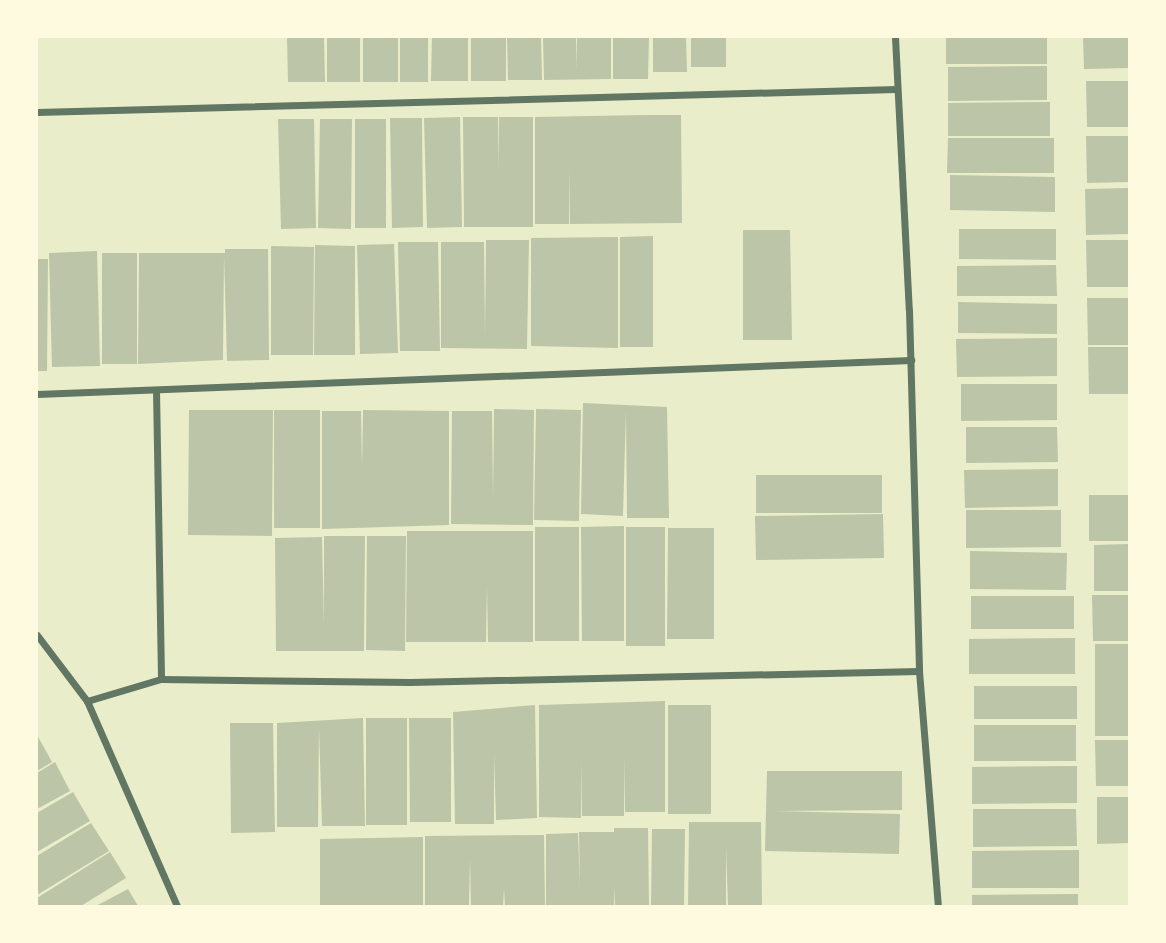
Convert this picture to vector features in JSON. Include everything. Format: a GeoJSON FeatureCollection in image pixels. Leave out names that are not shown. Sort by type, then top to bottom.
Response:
{"type":"FeatureCollection","features":[{"type":"Feature","properties":{"kind":"street"},"geometry":{"type":"LineString","coordinates":[[895,37],[911,360],[919,671],[938,906]]}},
{"type":"Feature","properties":{"kind":"street"},"geometry":{"type":"LineString","coordinates":[[37,112],[896,89]]}},
{"type":"Feature","properties":{"kind":"street"},"geometry":{"type":"LineString","coordinates":[[37,394],[911,360]]}},
{"type":"Feature","properties":{"kind":"street"},"geometry":{"type":"LineString","coordinates":[[156,390],[161,679]]}},
{"type":"Feature","properties":{"kind":"street"},"geometry":{"type":"LineString","coordinates":[[37,635],[87,701],[177,906]]}},
{"type":"Feature","properties":{"kind":"street"},"geometry":{"type":"LineString","coordinates":[[87,701],[161,679],[410,682],[919,671]]}},
{"type":"Feature","properties":{"kind":"building"},"geometry":{"type":"Polygon","coordinates":[[[287,37],[324,37],[325,82],[288,82],[287,37]]]}},
{"type":"Feature","properties":{"kind":"building"},"geometry":{"type":"Polygon","coordinates":[[[327,37],[360,37],[360,82],[327,82],[327,37]]]}},
{"type":"Feature","properties":{"kind":"building"},"geometry":{"type":"Polygon","coordinates":[[[363,37],[398,37],[398,82],[363,82],[363,37]]]}},
{"type":"Feature","properties":{"kind":"building"},"geometry":{"type":"Polygon","coordinates":[[[400,37],[428,37],[428,82],[400,82],[400,37]]]}},
{"type":"Feature","properties":{"kind":"building"},"geometry":{"type":"Polygon","coordinates":[[[432,37],[468,37],[468,81],[431,81],[432,37]]]}},
{"type":"Feature","properties":{"kind":"building"},"geometry":{"type":"Polygon","coordinates":[[[471,37],[506,37],[506,81],[471,81],[471,37]]]}},
{"type":"Feature","properties":{"kind":"building"},"geometry":{"type":"Polygon","coordinates":[[[507,37],[541,37],[542,80],[508,80],[507,37]]]}},
{"type":"Feature","properties":{"kind":"building"},"geometry":{"type":"Polygon","coordinates":[[[543,37],[576,37],[576,70],[577,37],[611,37],[611,79],[544,80],[543,37]]]}},
{"type":"Feature","properties":{"kind":"building"},"geometry":{"type":"Polygon","coordinates":[[[613,37],[649,37],[648,79],[613,79],[613,37]]]}},
{"type":"Feature","properties":{"kind":"building"},"geometry":{"type":"Polygon","coordinates":[[[653,37],[686,37],[687,72],[653,72],[653,37]]]}},
{"type":"Feature","properties":{"kind":"building"},"geometry":{"type":"Polygon","coordinates":[[[691,37],[726,37],[726,67],[691,67],[691,37]]]}},
{"type":"Feature","properties":{"kind":"building"},"geometry":{"type":"Polygon","coordinates":[[[946,37],[1047,37],[1047,64],[946,64],[946,37]]]}},
{"type":"Feature","properties":{"kind":"building"},"geometry":{"type":"Polygon","coordinates":[[[1083,37],[1129,37],[1129,68],[1084,69],[1083,37]]]}},
{"type":"Feature","properties":{"kind":"building"},"geometry":{"type":"Polygon","coordinates":[[[1047,66],[1047,100],[948,101],[948,67],[1047,66]]]}},
{"type":"Feature","properties":{"kind":"building"},"geometry":{"type":"Polygon","coordinates":[[[1086,81],[1129,81],[1129,127],[1087,127],[1086,81]]]}},
{"type":"Feature","properties":{"kind":"building"},"geometry":{"type":"Polygon","coordinates":[[[1050,102],[1050,136],[948,136],[948,103],[1050,102]]]}},
{"type":"Feature","properties":{"kind":"building"},"geometry":{"type":"Polygon","coordinates":[[[681,115],[682,223],[570,224],[570,169],[569,224],[535,224],[535,117],[681,115]]]}},
{"type":"Feature","properties":{"kind":"building"},"geometry":{"type":"Polygon","coordinates":[[[460,117],[462,227],[427,228],[424,118],[460,117]]]}},
{"type":"Feature","properties":{"kind":"building"},"geometry":{"type":"Polygon","coordinates":[[[463,117],[498,117],[499,173],[499,117],[533,117],[533,227],[464,227],[463,117]]]}},
{"type":"Feature","properties":{"kind":"building"},"geometry":{"type":"Polygon","coordinates":[[[390,118],[422,118],[423,227],[392,228],[390,118]]]}},
{"type":"Feature","properties":{"kind":"building"},"geometry":{"type":"Polygon","coordinates":[[[278,119],[314,119],[316,228],[281,229],[278,119]]]}},
{"type":"Feature","properties":{"kind":"building"},"geometry":{"type":"Polygon","coordinates":[[[320,119],[352,119],[351,229],[318,228],[320,119]]]}},
{"type":"Feature","properties":{"kind":"building"},"geometry":{"type":"Polygon","coordinates":[[[355,119],[386,119],[386,228],[355,228],[355,119]]]}},
{"type":"Feature","properties":{"kind":"building"},"geometry":{"type":"Polygon","coordinates":[[[1086,136],[1129,136],[1129,182],[1087,183],[1086,136]]]}},
{"type":"Feature","properties":{"kind":"building"},"geometry":{"type":"Polygon","coordinates":[[[948,138],[1054,138],[1054,173],[947,173],[948,138]]]}},
{"type":"Feature","properties":{"kind":"building"},"geometry":{"type":"Polygon","coordinates":[[[950,175],[1055,177],[1055,212],[950,210],[950,175]]]}},
{"type":"Feature","properties":{"kind":"building"},"geometry":{"type":"Polygon","coordinates":[[[1129,188],[1129,234],[1086,235],[1085,189],[1129,188]]]}},
{"type":"Feature","properties":{"kind":"building"},"geometry":{"type":"Polygon","coordinates":[[[959,229],[1056,229],[1056,260],[959,259],[959,229]]]}},
{"type":"Feature","properties":{"kind":"building"},"geometry":{"type":"Polygon","coordinates":[[[743,230],[790,230],[792,340],[743,340],[743,230]]]}},
{"type":"Feature","properties":{"kind":"building"},"geometry":{"type":"Polygon","coordinates":[[[653,236],[653,347],[620,347],[620,237],[653,236]]]}},
{"type":"Feature","properties":{"kind":"building"},"geometry":{"type":"Polygon","coordinates":[[[618,237],[618,348],[531,346],[531,238],[618,237]]]}},
{"type":"Feature","properties":{"kind":"building"},"geometry":{"type":"Polygon","coordinates":[[[486,240],[529,240],[527,349],[441,348],[441,242],[484,242],[485,336],[486,240]]]}},
{"type":"Feature","properties":{"kind":"building"},"geometry":{"type":"Polygon","coordinates":[[[1086,240],[1129,240],[1129,287],[1087,287],[1086,240]]]}},
{"type":"Feature","properties":{"kind":"building"},"geometry":{"type":"Polygon","coordinates":[[[398,242],[438,242],[440,351],[400,351],[398,242]]]}},
{"type":"Feature","properties":{"kind":"building"},"geometry":{"type":"Polygon","coordinates":[[[394,244],[398,353],[360,354],[357,245],[394,244]]]}},
{"type":"Feature","properties":{"kind":"building"},"geometry":{"type":"Polygon","coordinates":[[[315,245],[355,246],[355,355],[314,355],[315,245]]]}},
{"type":"Feature","properties":{"kind":"building"},"geometry":{"type":"Polygon","coordinates":[[[271,246],[314,247],[313,355],[271,355],[271,246]]]}},
{"type":"Feature","properties":{"kind":"building"},"geometry":{"type":"Polygon","coordinates":[[[225,249],[268,249],[269,360],[227,361],[224,255],[223,360],[138,364],[139,253],[225,253],[225,249]]]}},
{"type":"Feature","properties":{"kind":"building"},"geometry":{"type":"Polygon","coordinates":[[[97,251],[100,366],[52,367],[49,253],[97,251]]]}},
{"type":"Feature","properties":{"kind":"building"},"geometry":{"type":"Polygon","coordinates":[[[102,253],[137,253],[137,364],[102,364],[102,253]]]}},
{"type":"Feature","properties":{"kind":"building"},"geometry":{"type":"Polygon","coordinates":[[[37,259],[48,259],[47,371],[37,371],[37,259]]]}},
{"type":"Feature","properties":{"kind":"building"},"geometry":{"type":"Polygon","coordinates":[[[1056,265],[1057,296],[957,296],[957,266],[1056,265]]]}},
{"type":"Feature","properties":{"kind":"building"},"geometry":{"type":"Polygon","coordinates":[[[1087,298],[1129,298],[1129,345],[1088,345],[1087,298]]]}},
{"type":"Feature","properties":{"kind":"building"},"geometry":{"type":"Polygon","coordinates":[[[958,302],[1057,304],[1057,334],[958,333],[958,302]]]}},
{"type":"Feature","properties":{"kind":"building"},"geometry":{"type":"Polygon","coordinates":[[[1057,338],[1057,376],[957,377],[956,339],[1057,338]]]}},
{"type":"Feature","properties":{"kind":"building"},"geometry":{"type":"Polygon","coordinates":[[[1088,347],[1129,347],[1129,394],[1089,394],[1088,347]]]}},
{"type":"Feature","properties":{"kind":"building"},"geometry":{"type":"Polygon","coordinates":[[[961,384],[1057,384],[1057,420],[961,421],[961,384]]]}},
{"type":"Feature","properties":{"kind":"building"},"geometry":{"type":"Polygon","coordinates":[[[583,403],[667,407],[669,518],[627,518],[626,411],[623,516],[581,514],[583,403]]]}},
{"type":"Feature","properties":{"kind":"building"},"geometry":{"type":"Polygon","coordinates":[[[494,409],[534,410],[533,525],[451,524],[452,411],[492,411],[493,499],[494,409]]]}},
{"type":"Feature","properties":{"kind":"building"},"geometry":{"type":"Polygon","coordinates":[[[536,409],[581,410],[579,521],[534,520],[536,409]]]}},
{"type":"Feature","properties":{"kind":"building"},"geometry":{"type":"Polygon","coordinates":[[[189,410],[273,410],[272,536],[188,535],[189,410]]]}},
{"type":"Feature","properties":{"kind":"building"},"geometry":{"type":"Polygon","coordinates":[[[274,410],[320,410],[320,528],[274,528],[274,410]]]}},
{"type":"Feature","properties":{"kind":"building"},"geometry":{"type":"Polygon","coordinates":[[[363,410],[449,411],[449,525],[322,529],[322,411],[361,411],[362,468],[363,410]]]}},
{"type":"Feature","properties":{"kind":"building"},"geometry":{"type":"Polygon","coordinates":[[[966,427],[1057,427],[1058,462],[966,463],[966,427]]]}},
{"type":"Feature","properties":{"kind":"building"},"geometry":{"type":"Polygon","coordinates":[[[1058,469],[1058,506],[965,508],[964,470],[1058,469]]]}},
{"type":"Feature","properties":{"kind":"building"},"geometry":{"type":"Polygon","coordinates":[[[756,475],[882,475],[882,513],[756,513],[756,475]]]}},
{"type":"Feature","properties":{"kind":"building"},"geometry":{"type":"Polygon","coordinates":[[[1089,495],[1129,495],[1129,541],[1089,541],[1089,495]]]}},
{"type":"Feature","properties":{"kind":"building"},"geometry":{"type":"Polygon","coordinates":[[[966,510],[1061,510],[1061,547],[966,548],[966,510]]]}},
{"type":"Feature","properties":{"kind":"building"},"geometry":{"type":"Polygon","coordinates":[[[883,514],[884,558],[756,560],[755,516],[883,514]]]}},
{"type":"Feature","properties":{"kind":"building"},"geometry":{"type":"Polygon","coordinates":[[[624,526],[624,641],[582,641],[581,527],[624,526]]]}},
{"type":"Feature","properties":{"kind":"building"},"geometry":{"type":"Polygon","coordinates":[[[535,527],[579,527],[579,641],[535,641],[535,527]]]}},
{"type":"Feature","properties":{"kind":"building"},"geometry":{"type":"Polygon","coordinates":[[[626,527],[665,527],[665,646],[626,646],[626,527]]]}},
{"type":"Feature","properties":{"kind":"building"},"geometry":{"type":"Polygon","coordinates":[[[668,528],[714,528],[714,639],[667,639],[668,528]]]}},
{"type":"Feature","properties":{"kind":"building"},"geometry":{"type":"Polygon","coordinates":[[[407,531],[533,531],[533,642],[488,642],[487,586],[486,642],[406,642],[407,531]]]}},
{"type":"Feature","properties":{"kind":"building"},"geometry":{"type":"Polygon","coordinates":[[[324,536],[365,536],[364,651],[276,651],[275,538],[322,537],[324,626],[324,536]]]}},
{"type":"Feature","properties":{"kind":"building"},"geometry":{"type":"Polygon","coordinates":[[[367,536],[406,536],[405,651],[366,650],[367,536]]]}},
{"type":"Feature","properties":{"kind":"building"},"geometry":{"type":"Polygon","coordinates":[[[1129,544],[1129,591],[1094,591],[1094,545],[1129,544]]]}},
{"type":"Feature","properties":{"kind":"building"},"geometry":{"type":"Polygon","coordinates":[[[970,551],[1067,553],[1066,590],[970,589],[970,551]]]}},
{"type":"Feature","properties":{"kind":"building"},"geometry":{"type":"Polygon","coordinates":[[[1092,595],[1129,595],[1129,641],[1093,641],[1092,595]]]}},
{"type":"Feature","properties":{"kind":"building"},"geometry":{"type":"Polygon","coordinates":[[[971,596],[1074,596],[1074,629],[971,629],[971,596]]]}},
{"type":"Feature","properties":{"kind":"building"},"geometry":{"type":"Polygon","coordinates":[[[1075,638],[1075,674],[969,674],[969,639],[1075,638]]]}},
{"type":"Feature","properties":{"kind":"building"},"geometry":{"type":"Polygon","coordinates":[[[1095,644],[1129,644],[1129,736],[1095,736],[1095,644]]]}},
{"type":"Feature","properties":{"kind":"building"},"geometry":{"type":"Polygon","coordinates":[[[974,686],[1077,686],[1077,719],[974,719],[974,686]]]}},
{"type":"Feature","properties":{"kind":"building"},"geometry":{"type":"Polygon","coordinates":[[[665,701],[665,812],[625,812],[624,756],[624,816],[582,816],[581,761],[581,818],[539,817],[539,705],[665,701]]]}},
{"type":"Feature","properties":{"kind":"building"},"geometry":{"type":"Polygon","coordinates":[[[535,705],[537,818],[496,820],[494,753],[494,824],[455,824],[453,712],[535,705]]]}},
{"type":"Feature","properties":{"kind":"building"},"geometry":{"type":"Polygon","coordinates":[[[668,705],[711,705],[711,814],[668,814],[668,705]]]}},
{"type":"Feature","properties":{"kind":"building"},"geometry":{"type":"Polygon","coordinates":[[[363,718],[365,826],[322,826],[319,728],[318,827],[277,827],[277,723],[363,718]]]}},
{"type":"Feature","properties":{"kind":"building"},"geometry":{"type":"Polygon","coordinates":[[[366,718],[407,718],[407,825],[366,825],[366,718]]]}},
{"type":"Feature","properties":{"kind":"building"},"geometry":{"type":"Polygon","coordinates":[[[409,718],[451,718],[451,822],[410,822],[409,718]]]}},
{"type":"Feature","properties":{"kind":"building"},"geometry":{"type":"Polygon","coordinates":[[[230,723],[273,723],[275,832],[231,833],[230,723]]]}},
{"type":"Feature","properties":{"kind":"building"},"geometry":{"type":"Polygon","coordinates":[[[974,725],[1076,725],[1076,761],[974,761],[974,725]]]}},
{"type":"Feature","properties":{"kind":"building"},"geometry":{"type":"Polygon","coordinates":[[[37,735],[52,762],[37,771],[37,735]]]}},
{"type":"Feature","properties":{"kind":"building"},"geometry":{"type":"Polygon","coordinates":[[[1095,740],[1129,740],[1129,786],[1096,786],[1095,740]]]}},
{"type":"Feature","properties":{"kind":"building"},"geometry":{"type":"Polygon","coordinates":[[[55,762],[70,791],[37,809],[37,773],[55,762]]]}},
{"type":"Feature","properties":{"kind":"building"},"geometry":{"type":"Polygon","coordinates":[[[1077,766],[1077,803],[972,804],[972,767],[1077,766]]]}},
{"type":"Feature","properties":{"kind":"building"},"geometry":{"type":"Polygon","coordinates":[[[767,771],[902,771],[902,810],[773,811],[900,814],[899,854],[765,851],[767,771]]]}},
{"type":"Feature","properties":{"kind":"building"},"geometry":{"type":"Polygon","coordinates":[[[73,792],[90,821],[37,852],[37,813],[73,792]]]}},
{"type":"Feature","properties":{"kind":"building"},"geometry":{"type":"Polygon","coordinates":[[[1097,797],[1129,797],[1129,843],[1097,844],[1097,797]]]}},
{"type":"Feature","properties":{"kind":"building"},"geometry":{"type":"Polygon","coordinates":[[[973,809],[1076,809],[1077,846],[973,847],[973,809]]]}},
{"type":"Feature","properties":{"kind":"building"},"geometry":{"type":"Polygon","coordinates":[[[689,822],[761,822],[762,906],[728,906],[726,848],[726,906],[688,906],[689,822]]]}},
{"type":"Feature","properties":{"kind":"building"},"geometry":{"type":"Polygon","coordinates":[[[91,823],[109,851],[37,895],[37,856],[91,823]]]}},
{"type":"Feature","properties":{"kind":"building"},"geometry":{"type":"Polygon","coordinates":[[[614,828],[648,828],[649,906],[615,906],[615,885],[614,906],[546,906],[546,834],[578,833],[580,888],[579,832],[614,832],[614,828]]]}},
{"type":"Feature","properties":{"kind":"building"},"geometry":{"type":"Polygon","coordinates":[[[652,829],[685,829],[684,906],[651,906],[652,829]]]}},
{"type":"Feature","properties":{"kind":"building"},"geometry":{"type":"Polygon","coordinates":[[[544,835],[545,906],[505,906],[504,888],[503,906],[471,906],[470,859],[469,906],[425,906],[425,836],[544,835]]]}},
{"type":"Feature","properties":{"kind":"building"},"geometry":{"type":"Polygon","coordinates":[[[423,837],[423,906],[320,906],[320,839],[423,837]]]}},
{"type":"Feature","properties":{"kind":"building"},"geometry":{"type":"Polygon","coordinates":[[[1079,850],[1079,888],[972,888],[972,851],[1079,850]]]}},
{"type":"Feature","properties":{"kind":"building"},"geometry":{"type":"Polygon","coordinates":[[[110,852],[126,878],[81,906],[37,906],[37,898],[110,852]]]}},
{"type":"Feature","properties":{"kind":"building"},"geometry":{"type":"Polygon","coordinates":[[[128,889],[138,906],[96,906],[128,889]]]}},
{"type":"Feature","properties":{"kind":"building"},"geometry":{"type":"Polygon","coordinates":[[[1078,894],[1078,906],[972,906],[972,895],[1078,894]]]}}]}
